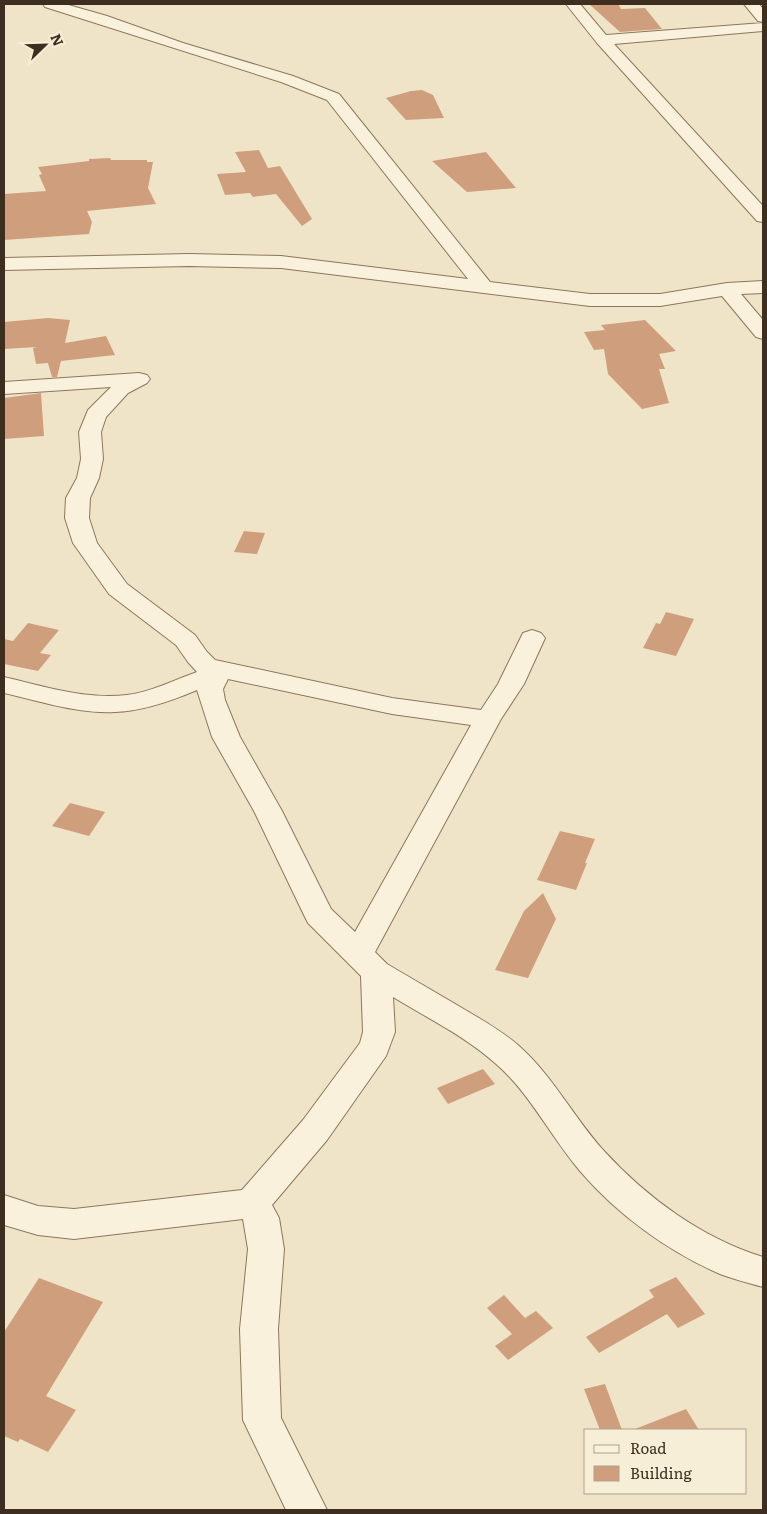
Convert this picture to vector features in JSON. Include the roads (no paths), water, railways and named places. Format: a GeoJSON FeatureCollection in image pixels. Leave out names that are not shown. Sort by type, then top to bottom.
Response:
{"type":"FeatureCollection","features":[{"type":"Feature","properties":{"kind":"street"},"geometry":{"type":"LineString","coordinates":[[50,4],[102,19],[178,46],[288,79],[333,97],[485,288]]}},
{"type":"Feature","properties":{"kind":"street"},"geometry":{"type":"LineString","coordinates":[[573,4],[602,40],[763,217]]}},
{"type":"Feature","properties":{"kind":"street"},"geometry":{"type":"LineString","coordinates":[[751,4],[763,18]]}},
{"type":"Feature","properties":{"kind":"street"},"geometry":{"type":"LineString","coordinates":[[602,40],[763,27]]}},
{"type":"Feature","properties":{"kind":"street"},"geometry":{"type":"LineString","coordinates":[[4,264],[189,260],[281,262],[485,288],[600,300],[660,300],[727,289],[763,287]]}},
{"type":"Feature","properties":{"kind":"street"},"geometry":{"type":"LineString","coordinates":[[727,289],[763,333]]}},
{"type":"Feature","properties":{"kind":"street"},"geometry":{"type":"LineString","coordinates":[[4,388],[140,379],[121,389],[96,414],[90,432],[92,459],[88,478],[78,498],[76,518],[85,543],[118,589],[186,640],[197,657],[206,666],[218,671],[392,706],[488,719]]}},
{"type":"Feature","properties":{"kind":"street"},"geometry":{"type":"LineString","coordinates":[[4,1210],[30,1220],[51,1224],[74,1224],[252,1203],[315,1130],[375,1047],[379,1032],[367,963],[488,719],[511,684],[532,638]]}},
{"type":"Feature","properties":{"kind":"street"},"geometry":{"type":"LineString","coordinates":[[4,685],[72,701],[115,704],[167,692],[218,671]]}},
{"type":"Feature","properties":{"kind":"street"},"geometry":{"type":"LineString","coordinates":[[218,671],[210,689],[212,700],[226,737],[247,772],[319,915],[367,963],[485,1037],[508,1054],[531,1080],[592,1161],[641,1209],[701,1248],[733,1263],[763,1272]]}},
{"type":"Feature","properties":{"kind":"street"},"geometry":{"type":"LineString","coordinates":[[252,1203],[261,1218],[266,1249],[259,1329],[262,1420],[306,1510]]}}]}
